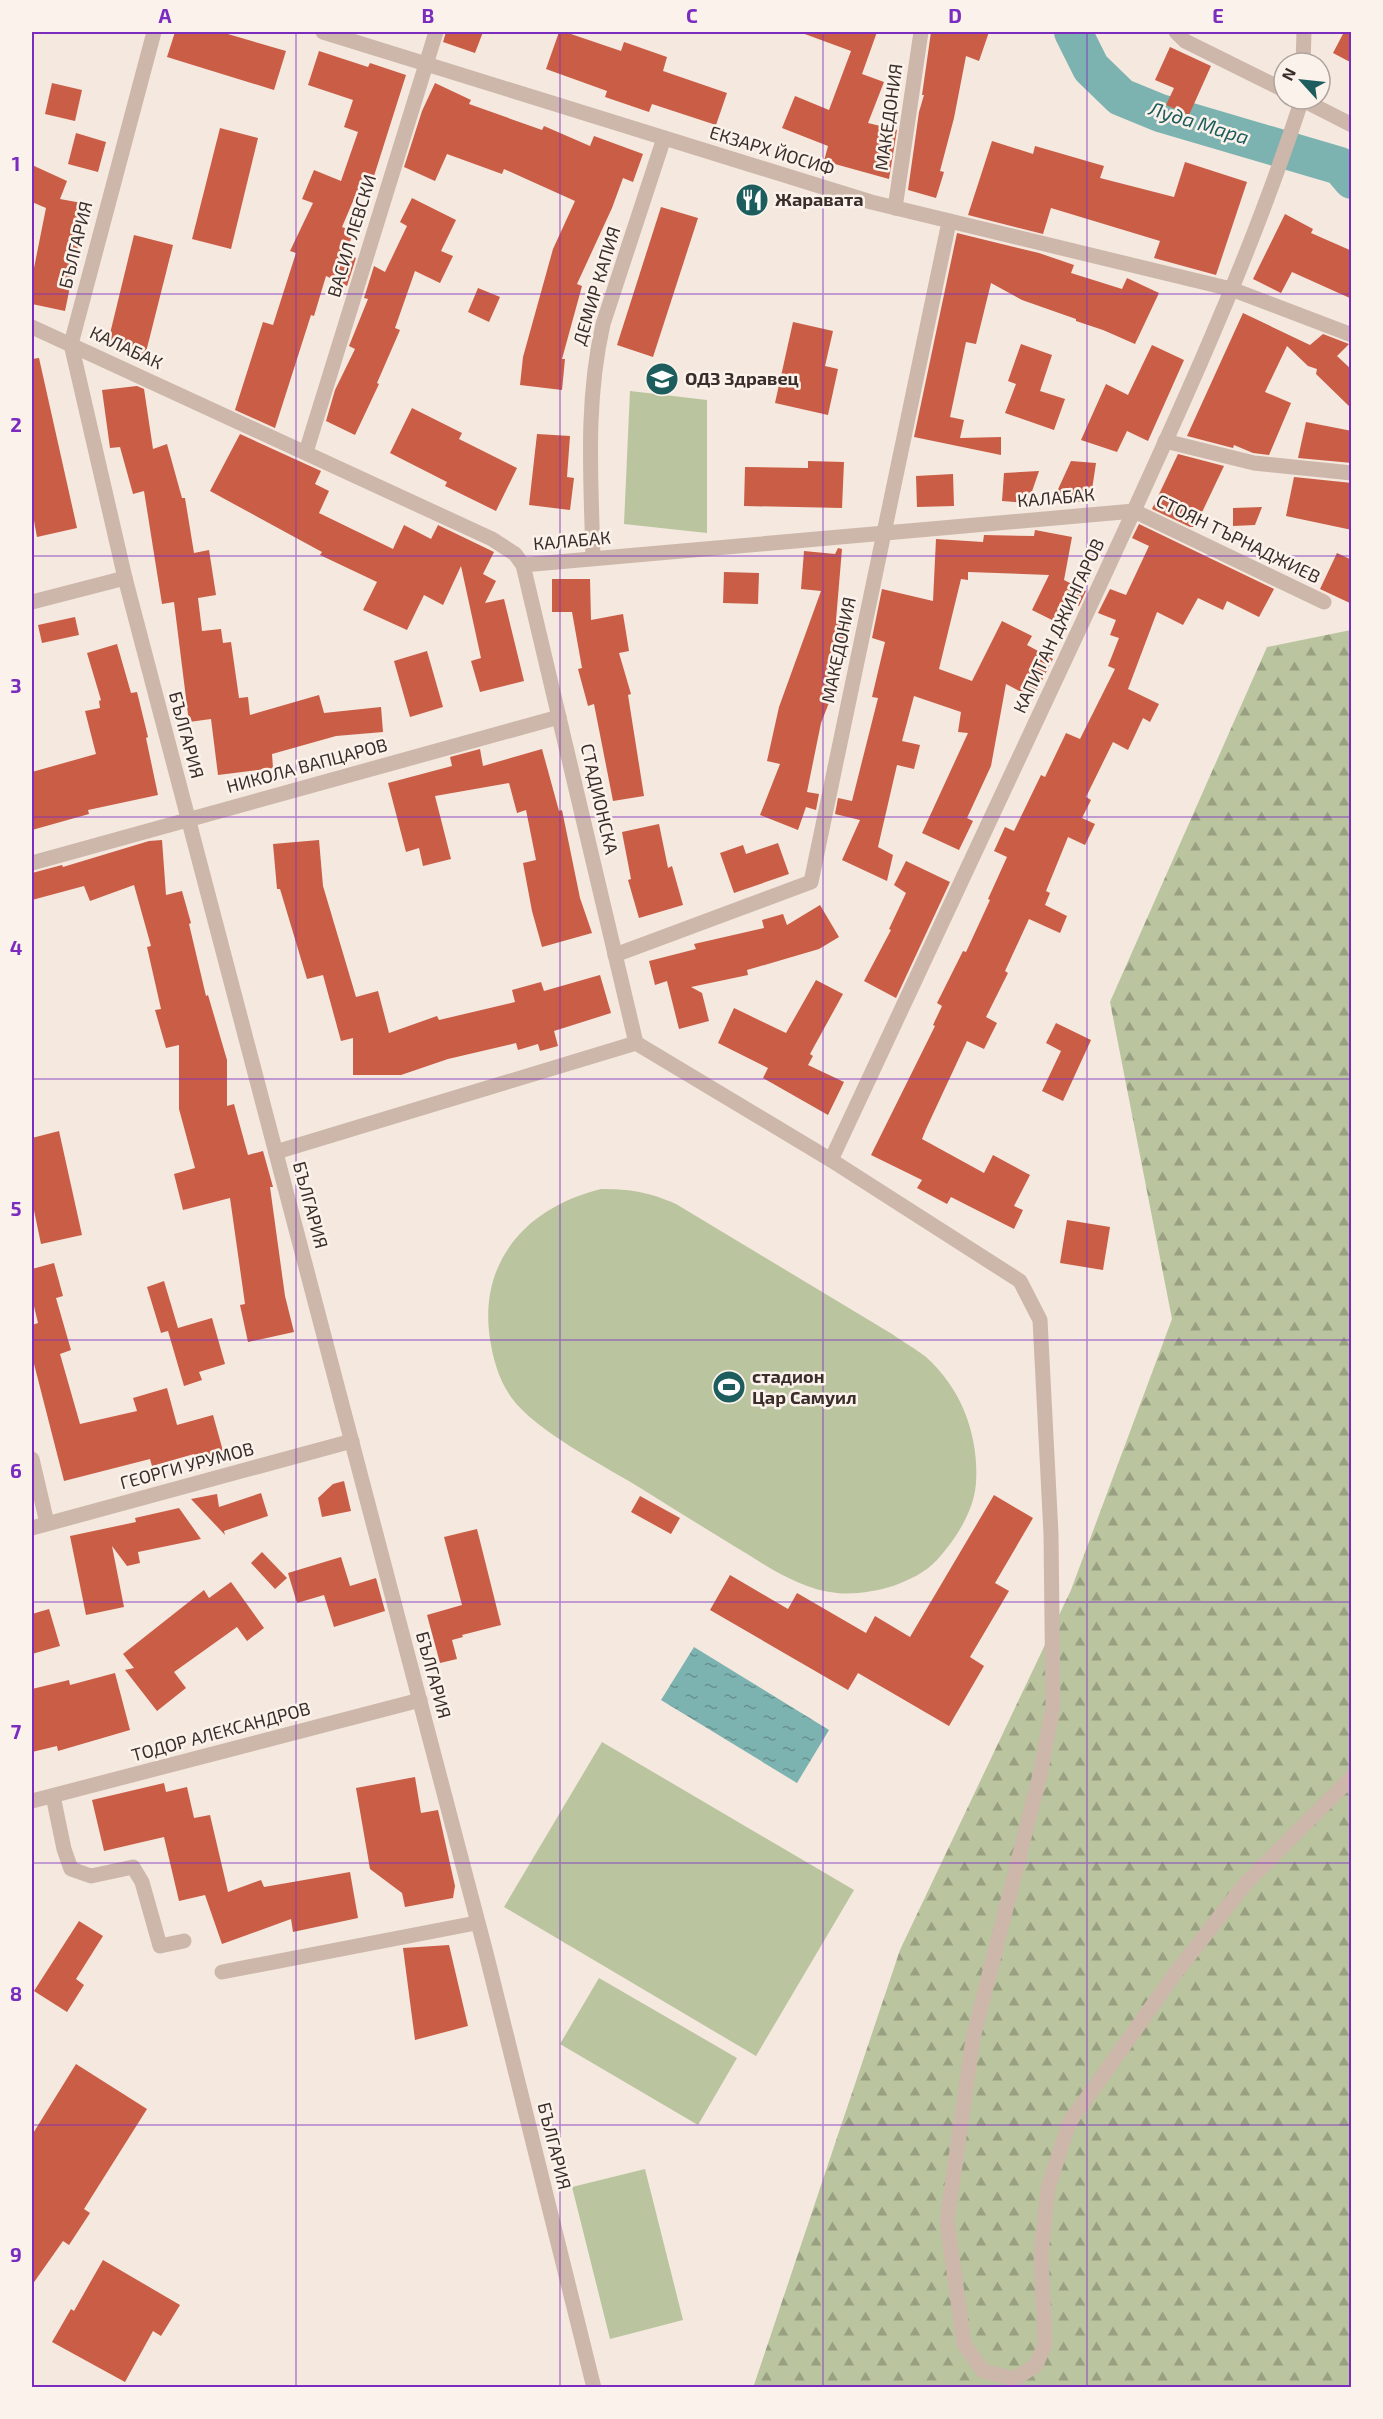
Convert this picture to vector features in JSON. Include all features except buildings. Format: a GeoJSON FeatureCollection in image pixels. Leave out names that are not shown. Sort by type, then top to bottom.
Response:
{"type":"FeatureCollection","features":[{"type":"Feature","properties":{"kind":"street","name":"БЪЛГАРИЯ"},"geometry":{"type":"LineString","coordinates":[[154,32],[71,344],[125,578],[420,1700],[594,2388]]}},
{"type":"Feature","properties":{"kind":"street","name":"ЕКЗАРХ ЙОСИФ"},"geometry":{"type":"LineString","coordinates":[[322,32],[895,208],[1231,289],[1352,335]]}},
{"type":"Feature","properties":{"kind":"street","name":"ВАСИЛ ЛЕВСКИ"},"geometry":{"type":"LineString","coordinates":[[306,452],[436,32]]}},
{"type":"Feature","properties":{"kind":"street","name":"МАКЕДОНИЯ"},"geometry":{"type":"LineString","coordinates":[[895,208],[921,32]]}},
{"type":"Feature","properties":{"kind":"street"},"geometry":{"type":"LineString","coordinates":[[1176,32],[1185,41],[1272,84]]}},
{"type":"Feature","properties":{"kind":"street"},"geometry":{"type":"LineString","coordinates":[[1303,51],[1304,32]]}},
{"type":"Feature","properties":{"kind":"street","name":"КАПИТАН ДЖИНГАРОВ"},"geometry":{"type":"LineString","coordinates":[[831,1160],[1134,511],[1231,289],[1298,111]]}},
{"type":"Feature","properties":{"kind":"street"},"geometry":{"type":"LineString","coordinates":[[1325,111],[1352,125]]}},
{"type":"Feature","properties":{"kind":"street","name":"ДЕМИР КАПИЯ"},"geometry":{"type":"LineString","coordinates":[[593,558],[590,432],[591,394],[596,353],[603,324],[664,138]]}},
{"type":"Feature","properties":{"kind":"street","name":"МАКЕДОНИЯ"},"geometry":{"type":"LineString","coordinates":[[615,955],[811,882],[949,222]]}},
{"type":"Feature","properties":{"kind":"street","name":"КАЛАБАК"},"geometry":{"type":"LineString","coordinates":[[32,327],[492,539],[515,554],[523,564],[1134,511]]}},
{"type":"Feature","properties":{"kind":"street"},"geometry":{"type":"LineString","coordinates":[[1165,441],[1254,463],[1352,473]]}},
{"type":"Feature","properties":{"kind":"street","name":"СТОЯН ТЪРНАДЖИЕВ"},"geometry":{"type":"LineString","coordinates":[[1134,511],[1324,602]]}},
{"type":"Feature","properties":{"kind":"street","name":"СТАДИОНСКА"},"geometry":{"type":"LineString","coordinates":[[523,564],[636,1043]]}},
{"type":"Feature","properties":{"kind":"street"},"geometry":{"type":"LineString","coordinates":[[32,602],[125,578]]}},
{"type":"Feature","properties":{"kind":"street","name":"НИКОЛА ВАПЦАРОВ"},"geometry":{"type":"LineString","coordinates":[[32,863],[559,717]]}},
{"type":"Feature","properties":{"kind":"street"},"geometry":{"type":"LineString","coordinates":[[276,1152],[636,1043],[831,1160],[1020,1281],[1040,1320],[1051,1534],[1053,1706],[1040,1774],[973,2038],[947,2221],[964,2344],[983,2371],[1015,2379],[1036,2365],[1045,2344],[1041,2254],[1048,2188],[1069,2123],[1177,1971],[1246,1883],[1352,1777]]}},
{"type":"Feature","properties":{"kind":"street","name":"ГЕОРГИ УРУМОВ"},"geometry":{"type":"LineString","coordinates":[[32,1528],[352,1441]]}},
{"type":"Feature","properties":{"kind":"street"},"geometry":{"type":"LineString","coordinates":[[32,1459],[47,1524]]}},
{"type":"Feature","properties":{"kind":"street","name":"ТОДОР АЛЕКСАНДРОВ"},"geometry":{"type":"LineString","coordinates":[[32,1801],[420,1700]]}},
{"type":"Feature","properties":{"kind":"street"},"geometry":{"type":"LineString","coordinates":[[53,1796],[64,1850],[71,1869],[91,1876],[133,1867],[142,1882],[160,1946],[184,1941]]}},
{"type":"Feature","properties":{"kind":"street"},"geometry":{"type":"LineString","coordinates":[[222,1972],[476,1923]]}},
{"type":"Feature","properties":{"kind":"green space"},"geometry":{"type":"Polygon","coordinates":[[[630,391],[707,400],[707,533],[624,524],[630,391]]]}},
{"type":"Feature","properties":{"kind":"green space"},"geometry":{"type":"Polygon","coordinates":[[[1351,630],[1351,2387],[753,2388],[900,1950],[1071,1590],[1172,1319],[1110,1002],[1267,647],[1351,630]]]}},
{"type":"Feature","properties":{"kind":"green space","name":"стадион Цар Самуил"},"geometry":{"type":"Polygon","coordinates":[[[601,1189],[639,1192],[676,1204],[892,1334],[926,1357],[939,1370],[966,1414],[975,1448],[976,1483],[972,1504],[963,1524],[951,1543],[932,1565],[905,1581],[873,1591],[844,1593],[809,1587],[770,1568],[572,1447],[522,1410],[503,1384],[493,1354],[488,1311],[492,1285],[501,1262],[514,1241],[531,1224],[551,1209],[575,1197],[601,1189]]]}},
{"type":"Feature","properties":{"kind":"green space"},"geometry":{"type":"Polygon","coordinates":[[[602,1742],[854,1890],[756,2056],[504,1907],[602,1742]]]}},
{"type":"Feature","properties":{"kind":"green space"},"geometry":{"type":"Polygon","coordinates":[[[599,1978],[737,2058],[698,2125],[560,2044],[599,1978]]]}},
{"type":"Feature","properties":{"kind":"green space"},"geometry":{"type":"Polygon","coordinates":[[[645,2169],[683,2320],[610,2339],[572,2187],[645,2169]]]}},
{"type":"Feature","properties":{"kind":"water"},"geometry":{"type":"Polygon","coordinates":[[[694,1647],[829,1730],[797,1783],[661,1700],[694,1647]]]}},
{"type":"Feature","properties":{"kind":"waterway","name":"Луда Мара"},"geometry":{"type":"LineString","coordinates":[[1073,32],[1091,68],[1121,97],[1160,113],[1340,166],[1352,180]]}},
{"type":"Feature","properties":{"kind":"place","name":"Жаравата"},"geometry":{"type":"Point","coordinates":[752,200]}},
{"type":"Feature","properties":{"kind":"place","name":"ОДЗ Здравец"},"geometry":{"type":"Point","coordinates":[662,379]}},
{"type":"Feature","properties":{"kind":"place","name":"стадион Цар Самуил"},"geometry":{"type":"Point","coordinates":[729,1387]}}]}
